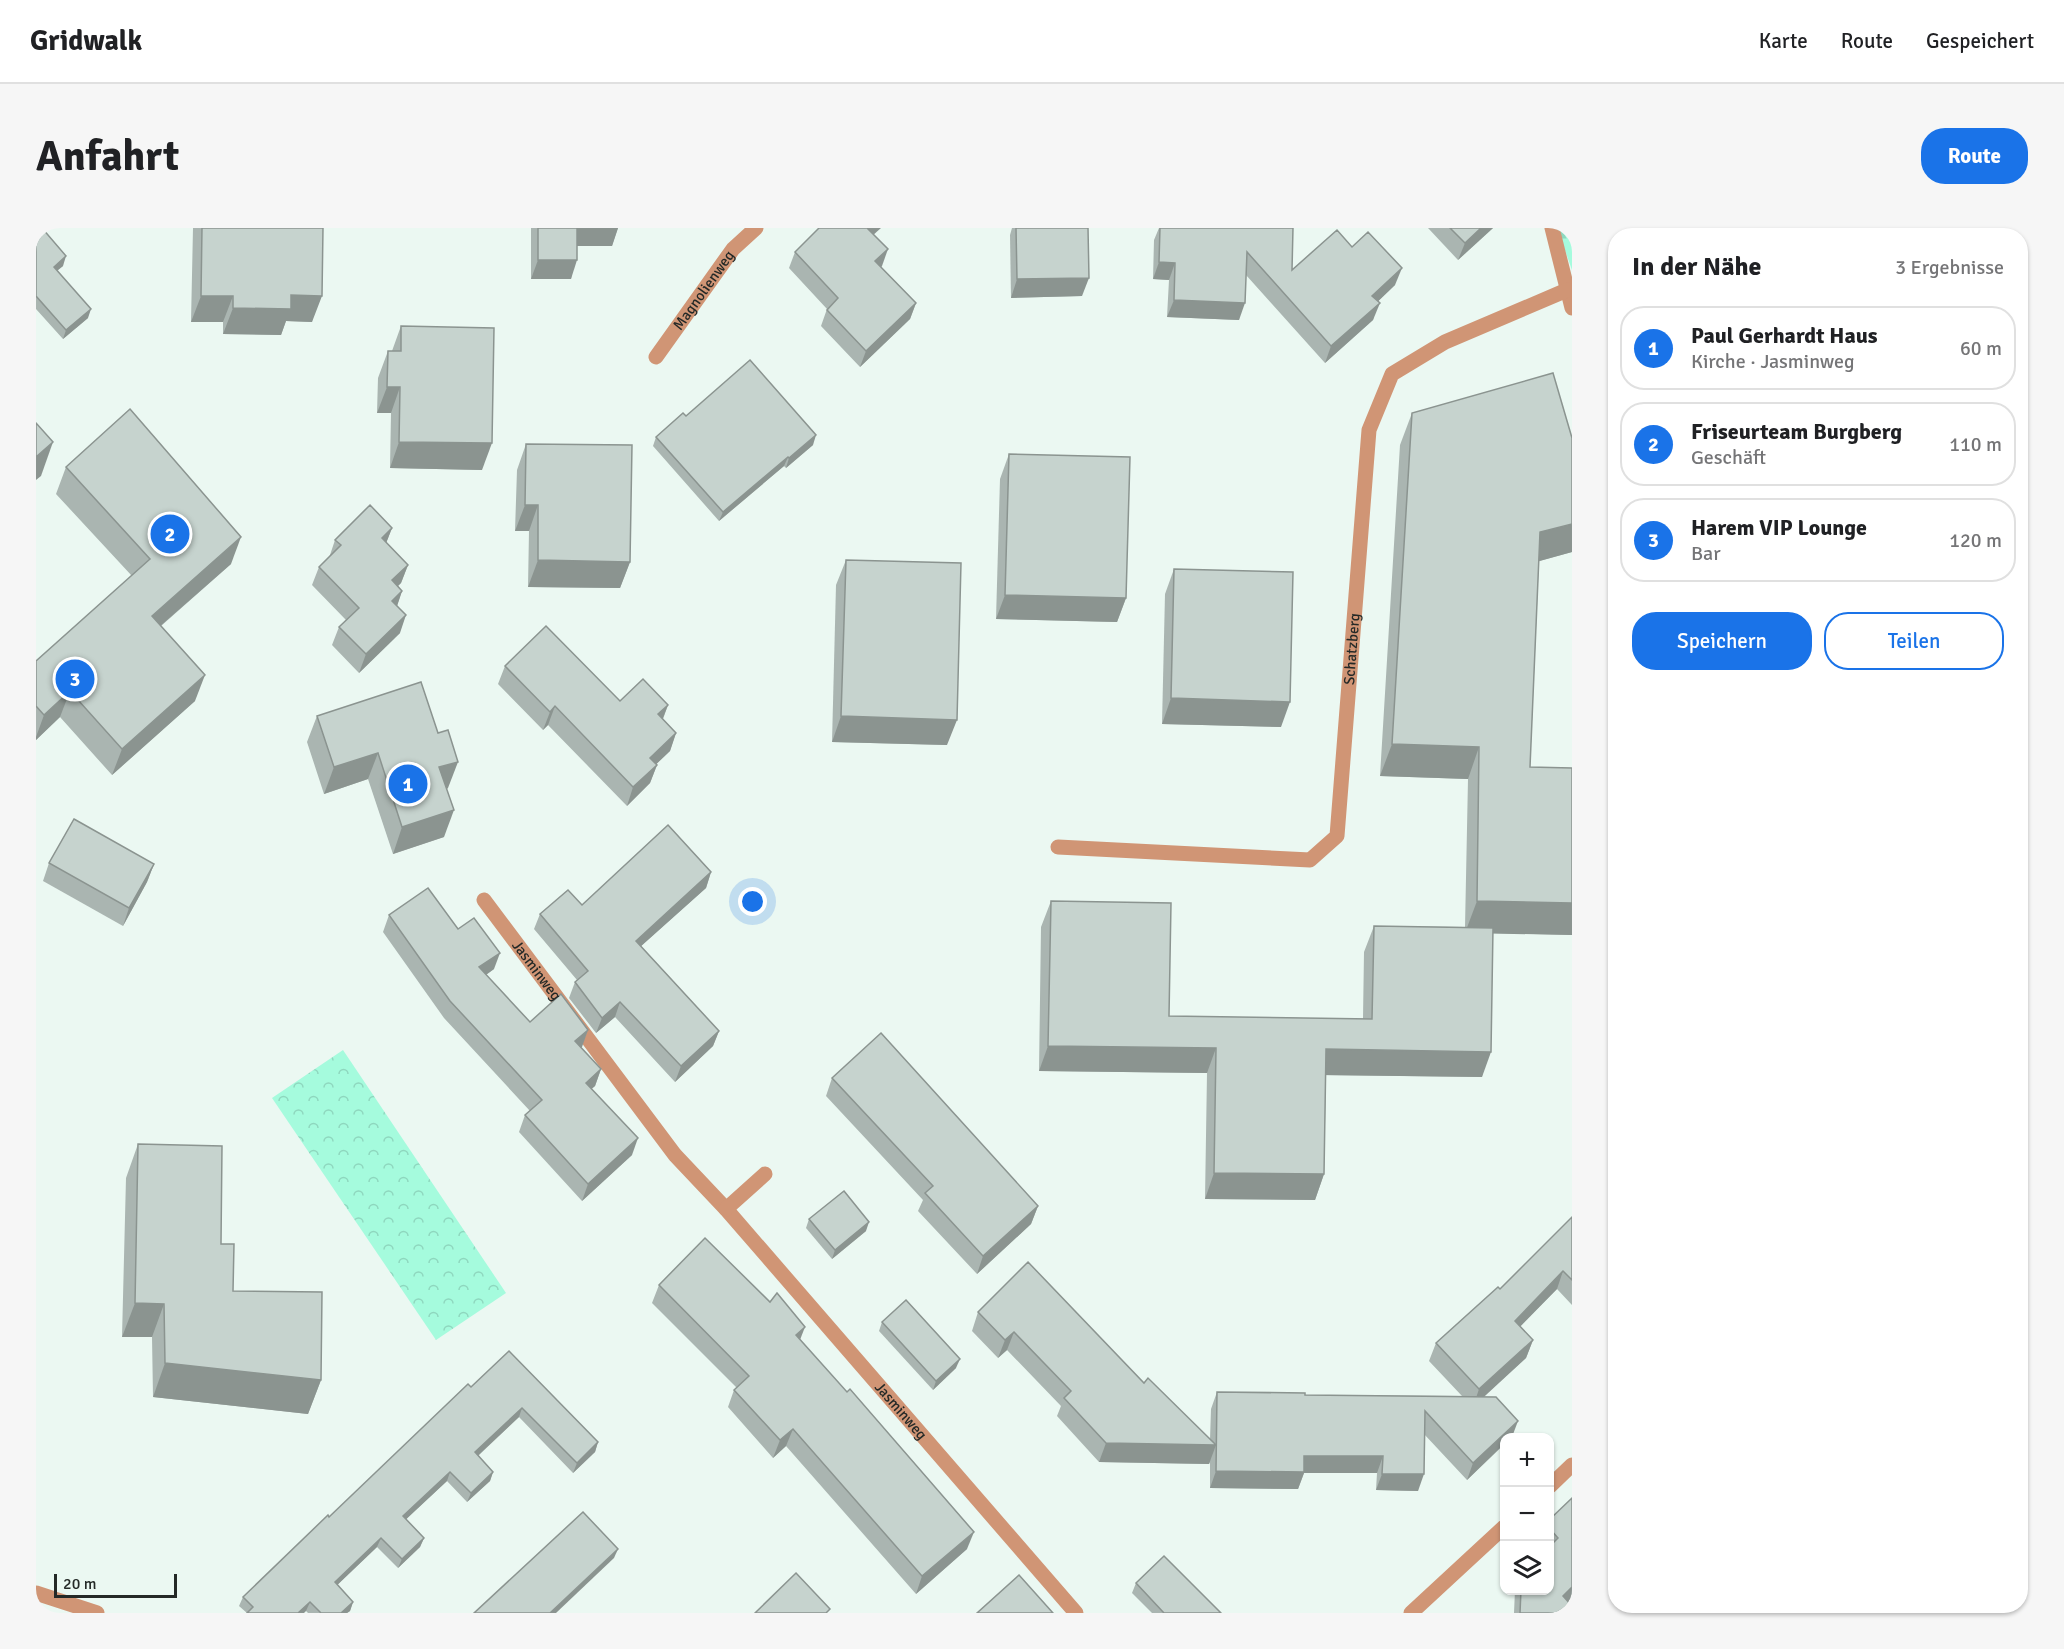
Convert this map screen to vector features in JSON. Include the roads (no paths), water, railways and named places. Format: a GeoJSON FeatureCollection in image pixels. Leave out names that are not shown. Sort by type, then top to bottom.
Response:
{"type":"FeatureCollection","features":[{"type":"Feature","properties":{"kind":"street","name":"Magnolienweg"},"geometry":{"type":"LineString","coordinates":[[656,357],[733,249],[756,228]]}},
{"type":"Feature","properties":{"kind":"street"},"geometry":{"type":"LineString","coordinates":[[1552,228],[1572,308]]}},
{"type":"Feature","properties":{"kind":"street","name":"Schatzberg"},"geometry":{"type":"LineString","coordinates":[[1058,847],[1310,860],[1337,836],[1369,430],[1392,374],[1446,342],[1567,290]]}},
{"type":"Feature","properties":{"kind":"street","name":"Jasminweg"},"geometry":{"type":"LineString","coordinates":[[484,900],[675,1155],[726,1209],[1076,1613]]}},
{"type":"Feature","properties":{"kind":"street"},"geometry":{"type":"LineString","coordinates":[[726,1209],[765,1174]]}},
{"type":"Feature","properties":{"kind":"street"},"geometry":{"type":"LineString","coordinates":[[1554,1482],[1572,1465]]}},
{"type":"Feature","properties":{"kind":"street"},"geometry":{"type":"LineString","coordinates":[[1411,1613],[1500,1531]]}},
{"type":"Feature","properties":{"kind":"street"},"geometry":{"type":"LineString","coordinates":[[36,1593],[97,1613]]}},
{"type":"Feature","properties":{"kind":"place","name":"Friseurteam Burgberg"},"geometry":{"type":"Point","coordinates":[170,534]}},
{"type":"Feature","properties":{"kind":"place","name":"Harem VIP Lounge"},"geometry":{"type":"Point","coordinates":[75,679]}},
{"type":"Feature","properties":{"kind":"place","name":"Paul Gerhardt Haus"},"geometry":{"type":"Point","coordinates":[408,784]}}]}
